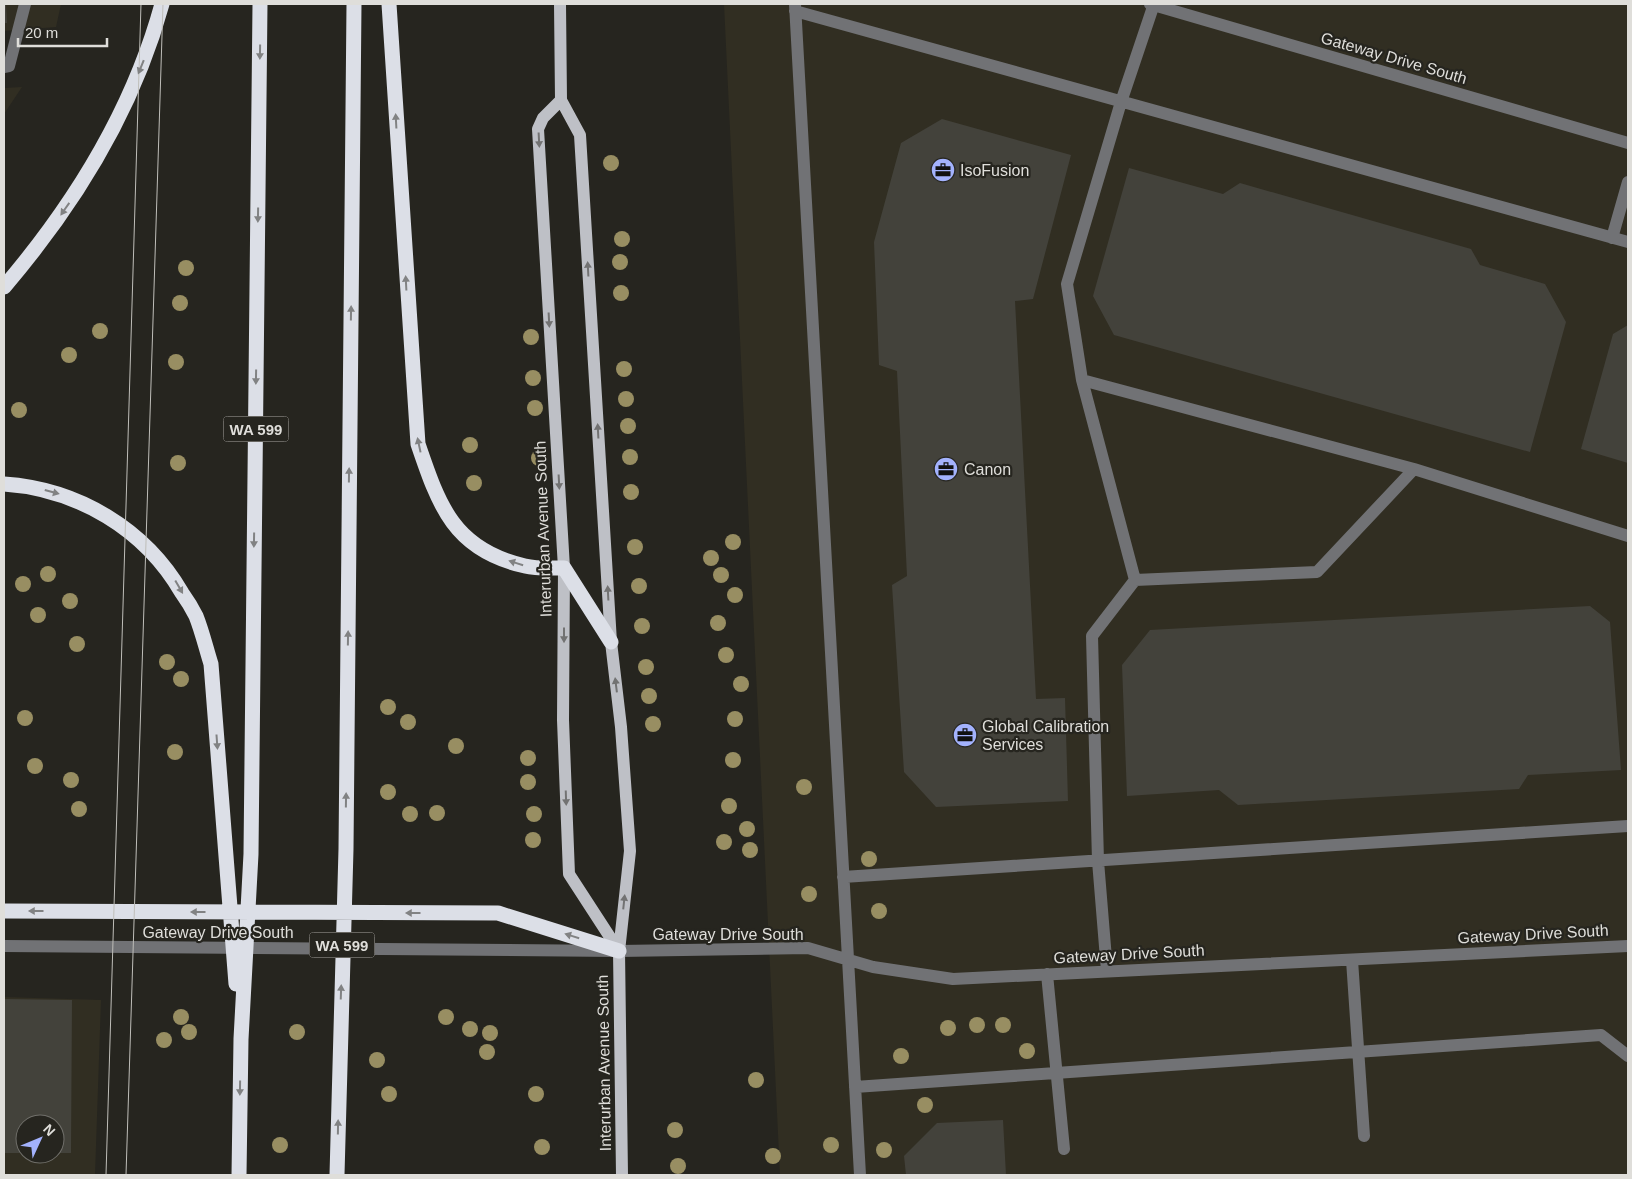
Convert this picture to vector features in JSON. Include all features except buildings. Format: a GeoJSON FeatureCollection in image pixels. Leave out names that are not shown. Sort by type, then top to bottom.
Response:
{"type":"FeatureCollection","features":[{"type":"Feature","properties":{"kind":"highway"},"geometry":{"type":"LineString","coordinates":[[4,287],[35,251],[80,188],[125,108],[152,41],[162,4]]}},
{"type":"Feature","properties":{"kind":"highway","name":"WA 599"},"geometry":{"type":"LineString","coordinates":[[239,1175],[241,1039],[251,854],[260,4]]}},
{"type":"Feature","properties":{"kind":"highway","name":"WA 599"},"geometry":{"type":"LineString","coordinates":[[337,1175],[339,1041],[346,849],[354,4]]}},
{"type":"Feature","properties":{"kind":"highway"},"geometry":{"type":"LineString","coordinates":[[389,4],[418,444],[430,480],[444,510],[474,546],[490,555],[526,567],[564,568],[611,642]]}},
{"type":"Feature","properties":{"kind":"highway"},"geometry":{"type":"LineString","coordinates":[[4,484],[56,493],[82,503],[118,523],[147,546],[177,584],[195,615],[211,664],[241,1039]]}},
{"type":"Feature","properties":{"kind":"highway"},"geometry":{"type":"LineString","coordinates":[[4,911],[498,913],[619,951]]}},
{"type":"Feature","properties":{"kind":"main road","name":"Interurban Avenue South"},"geometry":{"type":"LineString","coordinates":[[560,4],[561,100],[580,135],[611,642],[621,727],[630,851],[619,951],[622,1175]]}},
{"type":"Feature","properties":{"kind":"main road","name":"Interurban Avenue South"},"geometry":{"type":"LineString","coordinates":[[561,100],[542,118],[538,129],[564,568],[563,720],[569,874],[619,951]]}},
{"type":"Feature","properties":{"kind":"street"},"geometry":{"type":"LineString","coordinates":[[7,66],[25,4]]}},
{"type":"Feature","properties":{"kind":"street"},"geometry":{"type":"LineString","coordinates":[[1134,580],[1082,380],[1067,284],[1152,4]]}},
{"type":"Feature","properties":{"kind":"street","name":"Gateway Drive South"},"geometry":{"type":"LineString","coordinates":[[1152,4],[1628,143]]}},
{"type":"Feature","properties":{"kind":"street"},"geometry":{"type":"LineString","coordinates":[[860,1175],[795,7],[1121,102],[1628,242]]}},
{"type":"Feature","properties":{"kind":"street"},"geometry":{"type":"LineString","coordinates":[[1612,238],[1628,182]]}},
{"type":"Feature","properties":{"kind":"street"},"geometry":{"type":"LineString","coordinates":[[1082,380],[1414,470],[1628,536]]}},
{"type":"Feature","properties":{"kind":"street"},"geometry":{"type":"LineString","coordinates":[[1134,580],[1318,572],[1414,470]]}},
{"type":"Feature","properties":{"kind":"street"},"geometry":{"type":"LineString","coordinates":[[1106,971],[1098,861],[1092,636],[1134,580]]}},
{"type":"Feature","properties":{"kind":"street"},"geometry":{"type":"LineString","coordinates":[[843,877],[1628,826]]}},
{"type":"Feature","properties":{"kind":"street","name":"Gateway Drive South"},"geometry":{"type":"LineString","coordinates":[[4,946],[619,951],[808,948],[873,967],[953,979],[1628,946]]}},
{"type":"Feature","properties":{"kind":"street"},"geometry":{"type":"LineString","coordinates":[[1352,960],[1364,1136]]}},
{"type":"Feature","properties":{"kind":"street"},"geometry":{"type":"LineString","coordinates":[[1048,974],[1064,1149]]}},
{"type":"Feature","properties":{"kind":"street"},"geometry":{"type":"LineString","coordinates":[[855,1087],[1601,1035],[1628,1056]]}},
{"type":"Feature","properties":{"kind":"shaded area"},"geometry":{"type":"Polygon","coordinates":[[[4,4],[61,4],[56,27],[4,31],[4,4]]]}},
{"type":"Feature","properties":{"kind":"shaded area"},"geometry":{"type":"Polygon","coordinates":[[[724,4],[1628,4],[1628,1175],[780,1175],[724,4]]]}},
{"type":"Feature","properties":{"kind":"shaded area"},"geometry":{"type":"Polygon","coordinates":[[[22,87],[4,114],[4,88],[22,87]]]}},
{"type":"Feature","properties":{"kind":"shaded area"},"geometry":{"type":"Polygon","coordinates":[[[4,997],[101,1000],[95,1175],[4,1175],[4,997]]]}},
{"type":"Feature","properties":{"kind":"tram line"},"geometry":{"type":"LineString","coordinates":[[106,1175],[141,4]]}},
{"type":"Feature","properties":{"kind":"tram line"},"geometry":{"type":"LineString","coordinates":[[126,1175],[163,4]]}},
{"type":"Feature","properties":{"kind":"place","name":"IsoFusion"},"geometry":{"type":"Point","coordinates":[943,170]}},
{"type":"Feature","properties":{"kind":"place","name":"Canon"},"geometry":{"type":"Point","coordinates":[946,469]}},
{"type":"Feature","properties":{"kind":"place","name":"Global Calibration Services"},"geometry":{"type":"Point","coordinates":[965,735]}}]}
